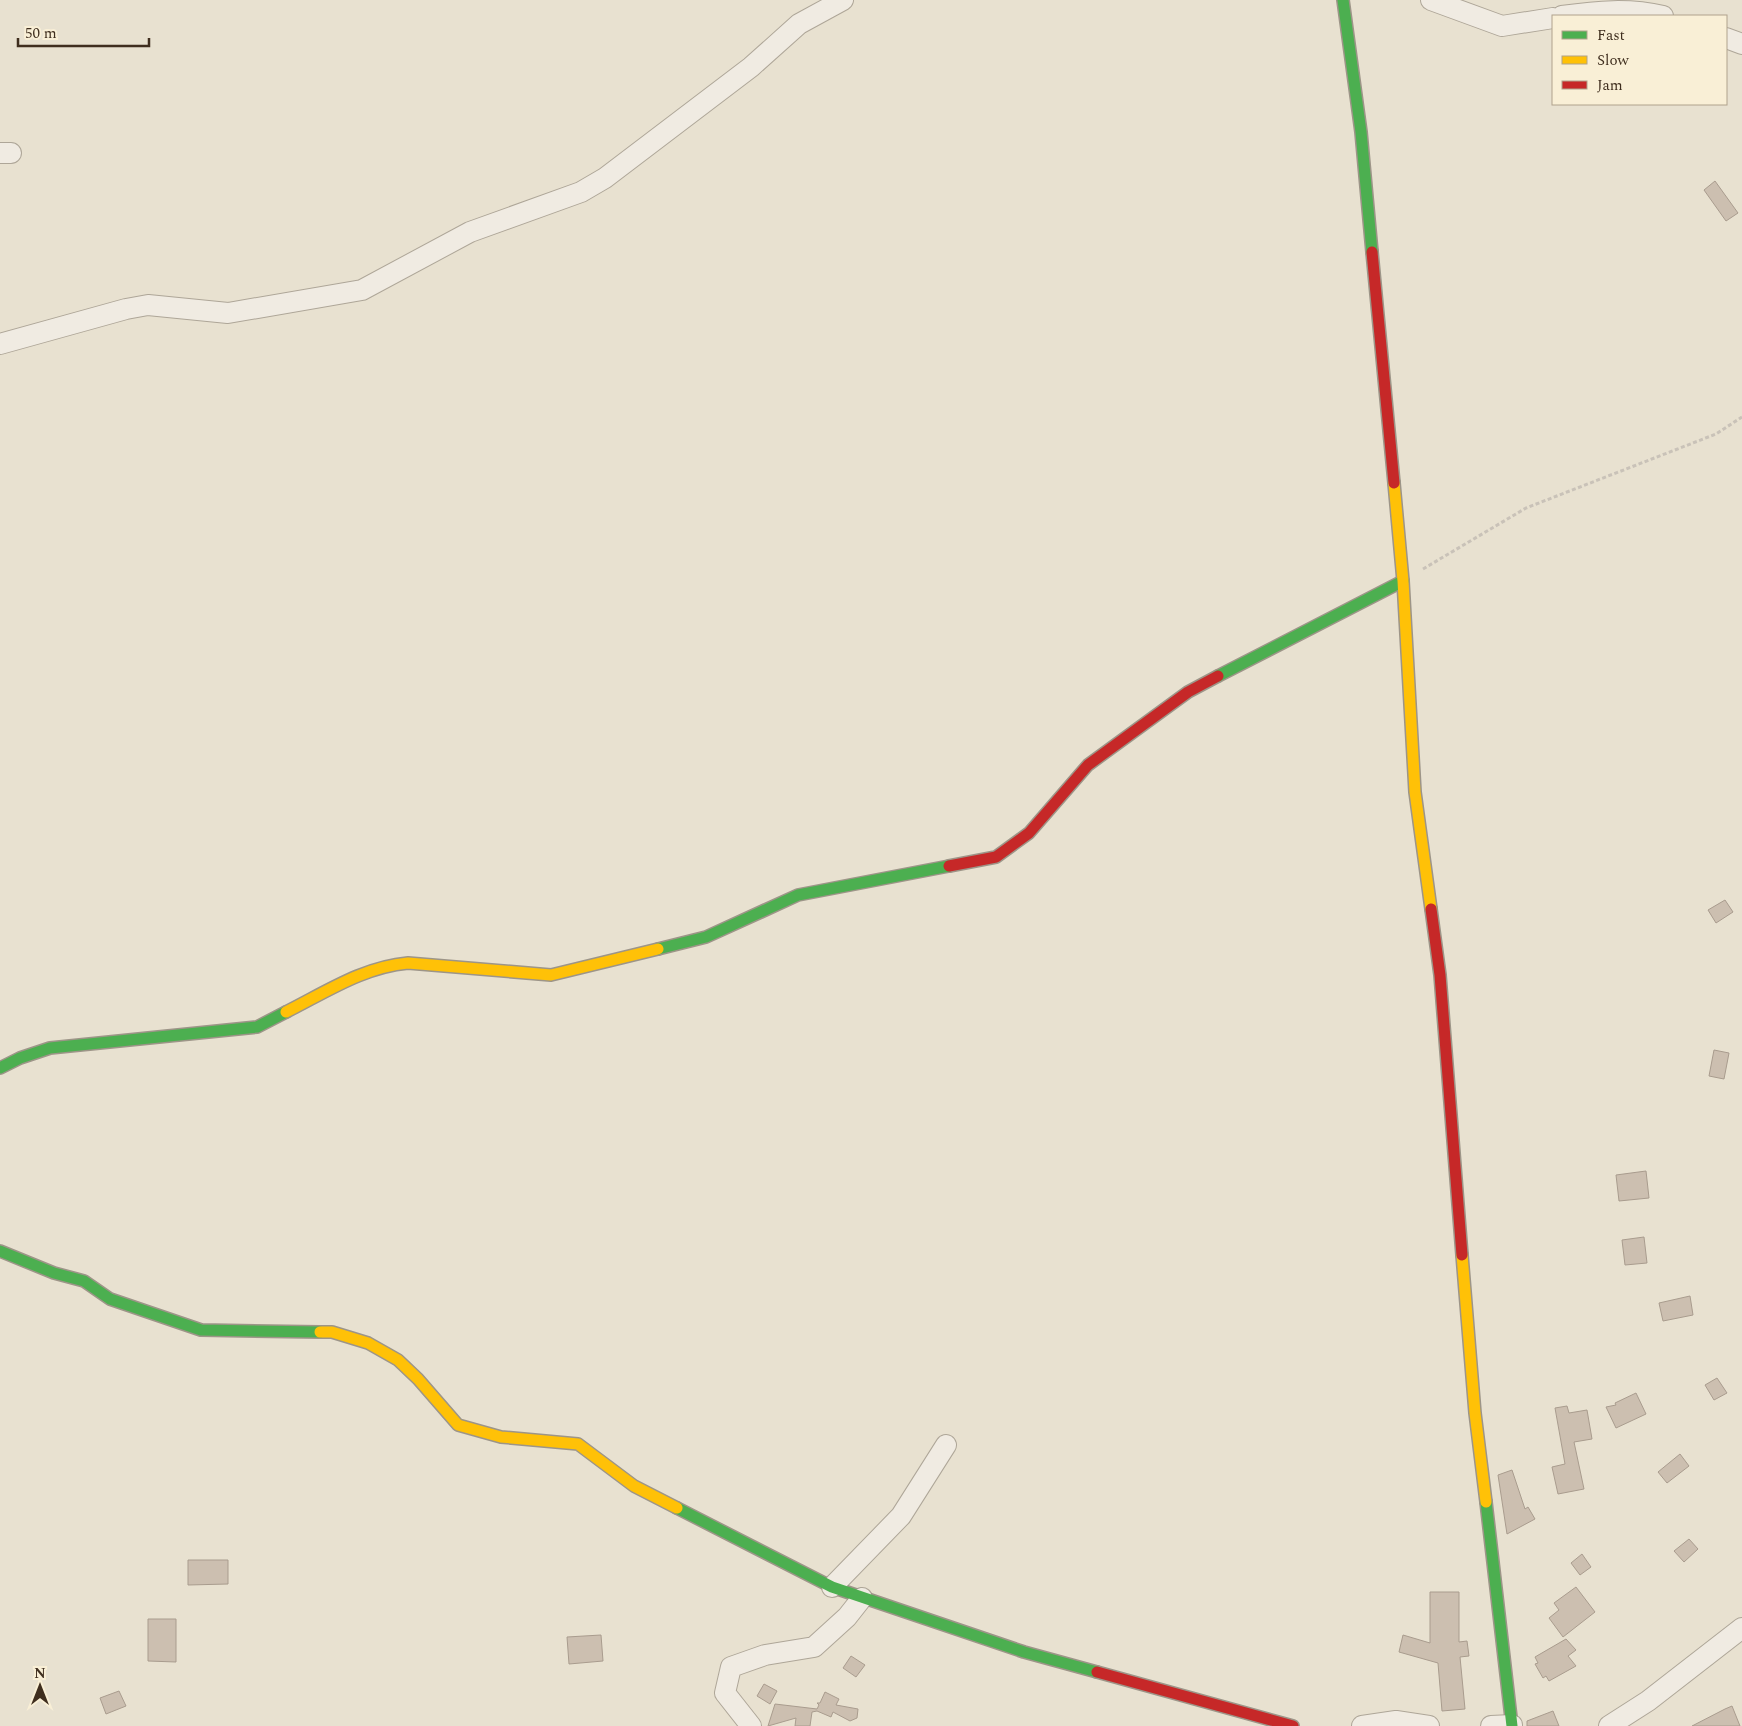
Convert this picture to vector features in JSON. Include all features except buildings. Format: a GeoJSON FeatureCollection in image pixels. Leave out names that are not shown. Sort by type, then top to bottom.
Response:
{"type":"FeatureCollection","features":[{"type":"Feature","properties":{"kind":"street"},"geometry":{"type":"LineString","coordinates":[[0,344],[126,309],[148,305],[228,314],[362,290],[470,232],[581,192],[605,178],[751,67],[799,24],[843,0]]}},
{"type":"Feature","properties":{"kind":"street"},"geometry":{"type":"LineString","coordinates":[[1343,0],[1362,142],[1403,581],[1415,792],[1440,975],[1475,1413],[1512,1725],[1491,1726]]}},
{"type":"Feature","properties":{"kind":"street"},"geometry":{"type":"LineString","coordinates":[[1431,0],[1502,26],[1552,18]]}},
{"type":"Feature","properties":{"kind":"street"},"geometry":{"type":"LineString","coordinates":[[1569,15],[1638,10],[1659,15]]}},
{"type":"Feature","properties":{"kind":"street"},"geometry":{"type":"LineString","coordinates":[[1727,38],[1742,44]]}},
{"type":"Feature","properties":{"kind":"street"},"geometry":{"type":"LineString","coordinates":[[0,1068],[20,1058],[50,1048],[257,1027],[362,973],[385,965],[408,962],[551,975],[706,937],[798,895],[996,857],[1028,833],[1088,765],[1170,704],[1188,692],[1403,581]]}},
{"type":"Feature","properties":{"kind":"street"},"geometry":{"type":"LineString","coordinates":[[0,1251],[54,1273],[84,1281],[110,1299],[202,1330],[332,1332],[368,1343],[389,1354],[404,1366],[458,1425],[501,1437],[578,1444],[634,1486],[832,1587],[1024,1652],[1293,1726]]}},
{"type":"Feature","properties":{"kind":"street"},"geometry":{"type":"LineString","coordinates":[[832,1587],[901,1516],[946,1445]]}},
{"type":"Feature","properties":{"kind":"street"},"geometry":{"type":"LineString","coordinates":[[751,1726],[725,1693],[731,1667],[765,1655],[814,1647],[847,1617],[862,1598]]}},
{"type":"Feature","properties":{"kind":"street"},"geometry":{"type":"LineString","coordinates":[[1609,1726],[1648,1701],[1742,1628]]}},
{"type":"Feature","properties":{"kind":"street"},"geometry":{"type":"LineString","coordinates":[[1362,1726],[1396,1721],[1429,1726]]}},
{"type":"Feature","properties":{"kind":"path"},"geometry":{"type":"LineString","coordinates":[[1403,581],[1526,508],[1716,434],[1742,417]]}},
{"type":"Feature","properties":{"kind":"traffic: fast"},"geometry":{"type":"LineString","coordinates":[[1343,0],[1361,132],[1372,252]]}},
{"type":"Feature","properties":{"kind":"traffic: fast"},"geometry":{"type":"LineString","coordinates":[[1218,676],[1403,581]]}},
{"type":"Feature","properties":{"kind":"traffic: fast"},"geometry":{"type":"LineString","coordinates":[[658,949],[706,937],[798,895],[949,866]]}},
{"type":"Feature","properties":{"kind":"traffic: fast"},"geometry":{"type":"LineString","coordinates":[[0,1068],[20,1058],[50,1048],[257,1027],[286,1012]]}},
{"type":"Feature","properties":{"kind":"traffic: fast"},"geometry":{"type":"LineString","coordinates":[[0,1251],[54,1273],[84,1281],[110,1299],[201,1330],[320,1332]]}},
{"type":"Feature","properties":{"kind":"traffic: fast"},"geometry":{"type":"LineString","coordinates":[[1486,1502],[1512,1726]]}},
{"type":"Feature","properties":{"kind":"traffic: fast"},"geometry":{"type":"LineString","coordinates":[[677,1508],[832,1587],[1024,1652],[1097,1672]]}},
{"type":"Feature","properties":{"kind":"traffic: slow"},"geometry":{"type":"LineString","coordinates":[[1394,483],[1403,581],[1415,792],[1431,909]]}},
{"type":"Feature","properties":{"kind":"traffic: slow"},"geometry":{"type":"LineString","coordinates":[[286,1012],[360,975],[391,965],[408,963],[551,975],[658,949]]}},
{"type":"Feature","properties":{"kind":"traffic: slow"},"geometry":{"type":"LineString","coordinates":[[1462,1255],[1475,1413],[1486,1502]]}},
{"type":"Feature","properties":{"kind":"traffic: slow"},"geometry":{"type":"LineString","coordinates":[[320,1332],[332,1332],[368,1343],[398,1360],[418,1379],[458,1425],[501,1437],[578,1444],[634,1486],[677,1508]]}},
{"type":"Feature","properties":{"kind":"traffic: jam"},"geometry":{"type":"LineString","coordinates":[[1372,252],[1394,483]]}},
{"type":"Feature","properties":{"kind":"traffic: jam"},"geometry":{"type":"LineString","coordinates":[[949,866],[996,857],[1029,833],[1088,765],[1188,692],[1218,676]]}},
{"type":"Feature","properties":{"kind":"traffic: jam"},"geometry":{"type":"LineString","coordinates":[[1431,909],[1440,975],[1462,1255]]}},
{"type":"Feature","properties":{"kind":"traffic: jam"},"geometry":{"type":"LineString","coordinates":[[1097,1672],[1293,1726]]}}]}
